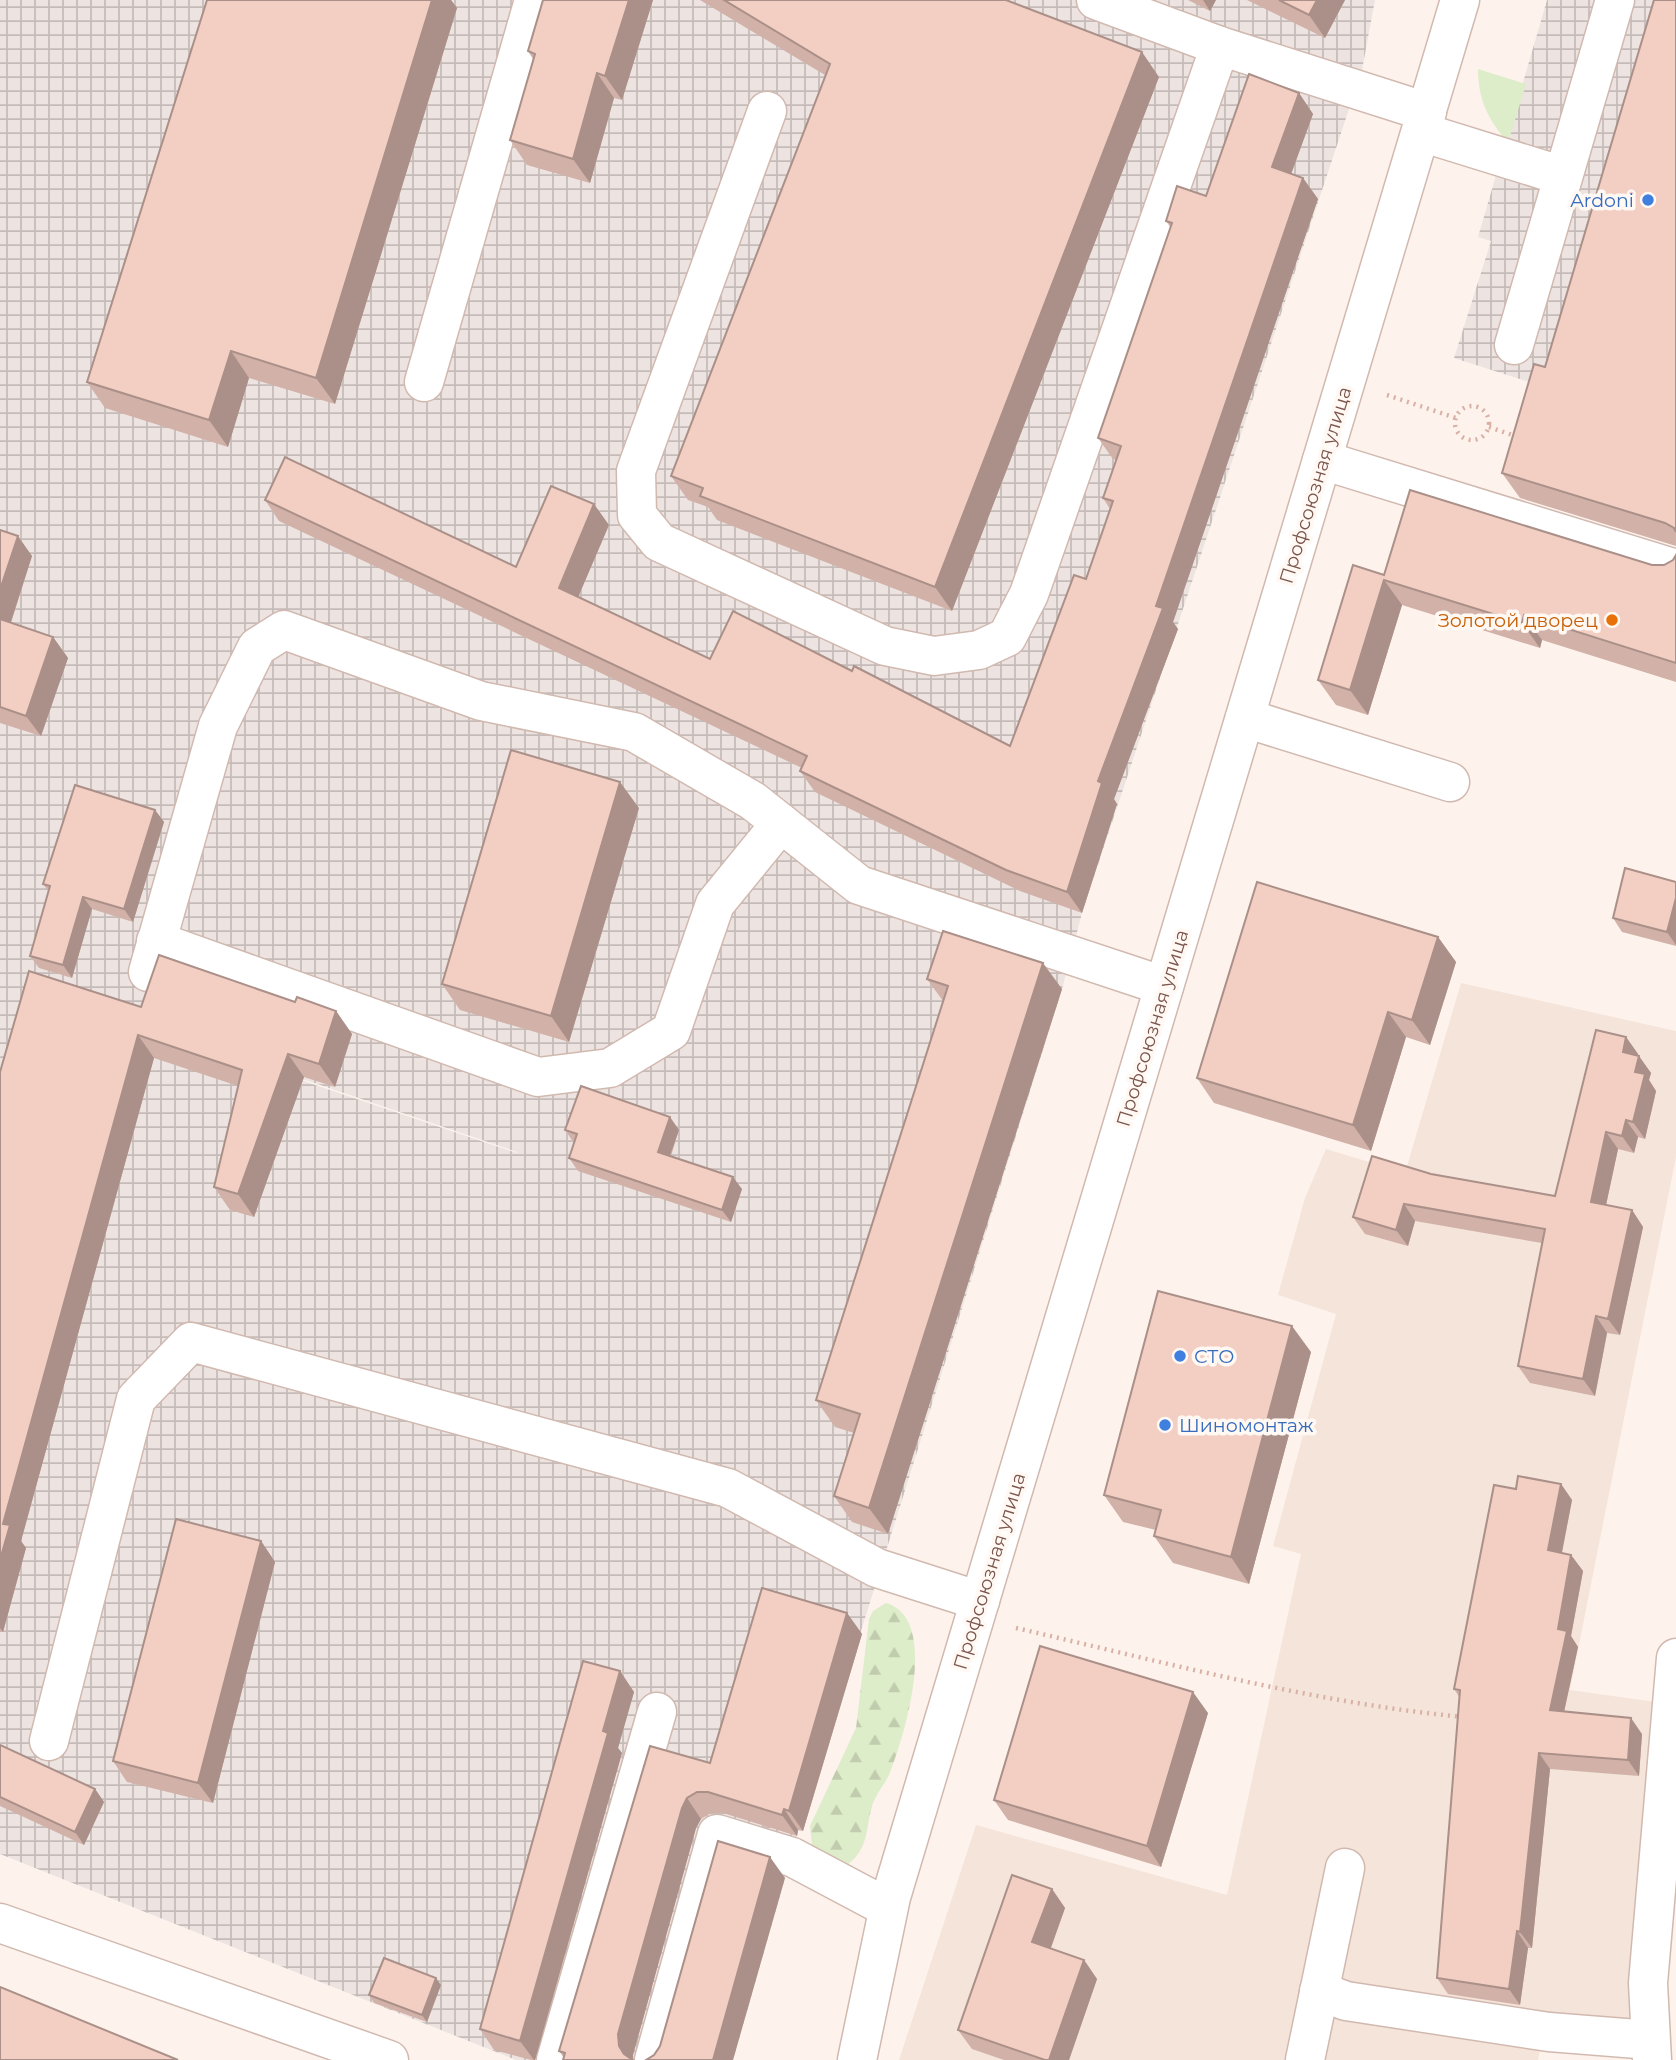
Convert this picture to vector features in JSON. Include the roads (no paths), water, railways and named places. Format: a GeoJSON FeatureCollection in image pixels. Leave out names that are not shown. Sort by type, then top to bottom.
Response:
{"type":"FeatureCollection","features":[{"type":"Feature","properties":{"kind":"street"},"geometry":{"type":"LineString","coordinates":[[424,382],[534,0]]}},
{"type":"Feature","properties":{"kind":"street"},"geometry":{"type":"LineString","coordinates":[[1096,0],[1563,176]]}},
{"type":"Feature","properties":{"kind":"street","name":"Профсоюзная улица"},"geometry":{"type":"LineString","coordinates":[[857,2060],[888,1908],[1460,0]]}},
{"type":"Feature","properties":{"kind":"street"},"geometry":{"type":"LineString","coordinates":[[1514,345],[1615,0]]}},
{"type":"Feature","properties":{"kind":"street"},"geometry":{"type":"LineString","coordinates":[[767,111],[636,471],[637,515],[659,541],[886,646],[934,656],[979,650],[1007,637],[1030,594],[1220,46]]}},
{"type":"Feature","properties":{"kind":"street"},"geometry":{"type":"LineString","coordinates":[[1322,460],[1676,569]]}},
{"type":"Feature","properties":{"kind":"street"},"geometry":{"type":"LineString","coordinates":[[781,823],[715,904],[671,1031],[610,1069],[538,1077],[152,956],[218,726],[257,647],[284,630],[481,701],[634,732],[753,801],[781,823],[859,886],[1164,986]]}},
{"type":"Feature","properties":{"kind":"street"},"geometry":{"type":"LineString","coordinates":[[1245,718],[1450,782]]}},
{"type":"Feature","properties":{"kind":"street"},"geometry":{"type":"LineString","coordinates":[[49,1741],[136,1399],[191,1342],[728,1488],[877,1568],[977,1610]]}},
{"type":"Feature","properties":{"kind":"street"},"geometry":{"type":"LineString","coordinates":[[1319,1992],[1346,2001],[1651,2050],[1648,1983],[1676,1658]]}},
{"type":"Feature","properties":{"kind":"street"},"geometry":{"type":"LineString","coordinates":[[556,2060],[657,1712]]}},
{"type":"Feature","properties":{"kind":"street"},"geometry":{"type":"LineString","coordinates":[[654,2060],[717,1834],[792,1857],[888,1908]]}},
{"type":"Feature","properties":{"kind":"street"},"geometry":{"type":"LineString","coordinates":[[1305,2060],[1345,1868]]}},
{"type":"Feature","properties":{"kind":"street"},"geometry":{"type":"LineString","coordinates":[[0,1923],[389,2060]]}},
{"type":"Feature","properties":{"kind":"place","name":"Ardoni"},"geometry":{"type":"Point","coordinates":[1648,200]}},
{"type":"Feature","properties":{"kind":"place","name":"Золотой дворец"},"geometry":{"type":"Point","coordinates":[1612,620]}},
{"type":"Feature","properties":{"kind":"place","name":"СТО"},"geometry":{"type":"Point","coordinates":[1180,1356]}},
{"type":"Feature","properties":{"kind":"place","name":"Шиномонтаж"},"geometry":{"type":"Point","coordinates":[1165,1425]}}]}
